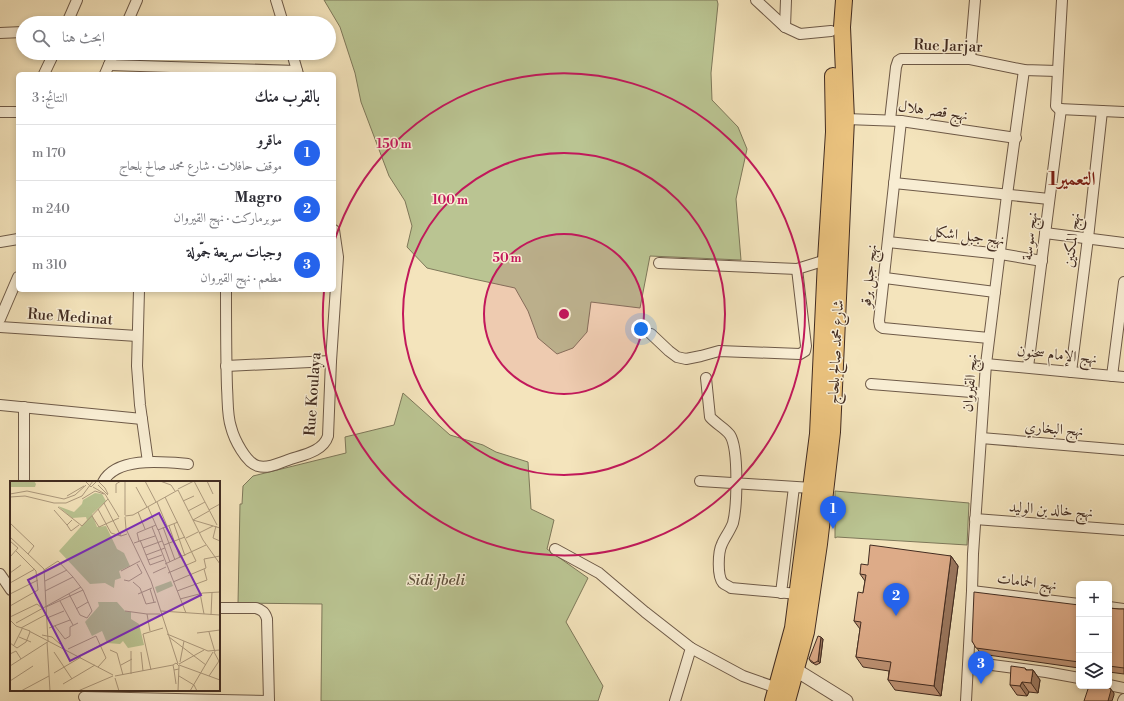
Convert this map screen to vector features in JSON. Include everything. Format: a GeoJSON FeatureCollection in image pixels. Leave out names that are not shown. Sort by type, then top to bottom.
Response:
{"type":"FeatureCollection","features":[{"type":"Feature","properties":{"kind":"main road","name":"شارع محمد صالح بلحاج"},"geometry":{"type":"LineString","coordinates":[[787,701],[806,632],[815,496],[826,260],[834,132],[831,31],[833,0]]}},
{"type":"Feature","properties":{"kind":"main road","name":"شارع محمد صالح بلحاج"},"geometry":{"type":"LineString","coordinates":[[775,694],[793,628],[815,496],[832,432],[846,119],[842,28],[844,0]]}},
{"type":"Feature","properties":{"kind":"street"},"geometry":{"type":"LineString","coordinates":[[70,16],[76,0]]}},
{"type":"Feature","properties":{"kind":"street"},"geometry":{"type":"LineString","coordinates":[[130,16],[137,0]]}},
{"type":"Feature","properties":{"kind":"street"},"geometry":{"type":"LineString","coordinates":[[276,0],[281,16]]}},
{"type":"Feature","properties":{"kind":"street"},"geometry":{"type":"LineString","coordinates":[[756,0],[786,27],[800,34],[831,31]]}},
{"type":"Feature","properties":{"kind":"street"},"geometry":{"type":"LineString","coordinates":[[786,0],[786,27]]}},
{"type":"Feature","properties":{"kind":"street"},"geometry":{"type":"LineString","coordinates":[[970,59],[975,0]]}},
{"type":"Feature","properties":{"kind":"street","name":"نهج سوسة"},"geometry":{"type":"LineString","coordinates":[[1028,367],[1042,261],[1058,108],[1057,71],[1062,0]]}},
{"type":"Feature","properties":{"kind":"street"},"geometry":{"type":"LineString","coordinates":[[0,33],[16,32]]}},
{"type":"Feature","properties":{"kind":"street","name":"Rue Jarjar"},"geometry":{"type":"LineString","coordinates":[[896,121],[896,67],[898,61],[900,60],[970,59],[1024,70],[1057,71]]}},
{"type":"Feature","properties":{"kind":"street"},"geometry":{"type":"LineString","coordinates":[[45,72],[51,60]]}},
{"type":"Feature","properties":{"kind":"street"},"geometry":{"type":"LineString","coordinates":[[111,60],[107,70],[234,72]]}},
{"type":"Feature","properties":{"kind":"street"},"geometry":{"type":"LineString","coordinates":[[294,60],[298,72]]}},
{"type":"Feature","properties":{"kind":"street","name":"نهج القيروان"},"geometry":{"type":"LineString","coordinates":[[966,701],[975,519],[986,364],[1024,70]]}},
{"type":"Feature","properties":{"kind":"street"},"geometry":{"type":"LineString","coordinates":[[1058,108],[1124,112]]}},
{"type":"Feature","properties":{"kind":"street","name":"نهج المكنين"},"geometry":{"type":"LineString","coordinates":[[1071,372],[1102,111]]}},
{"type":"Feature","properties":{"kind":"street"},"geometry":{"type":"LineString","coordinates":[[0,112],[16,112]]}},
{"type":"Feature","properties":{"kind":"street","name":"نهج قصر هلال"},"geometry":{"type":"LineString","coordinates":[[846,119],[896,121],[1016,138]]}},
{"type":"Feature","properties":{"kind":"street","name":"نهج جبل برقو"},"geometry":{"type":"LineString","coordinates":[[896,121],[894,183],[885,278],[879,321],[880,326],[883,328],[989,338]]}},
{"type":"Feature","properties":{"kind":"street"},"geometry":{"type":"LineString","coordinates":[[894,183],[1049,199]]}},
{"type":"Feature","properties":{"kind":"street"},"geometry":{"type":"LineString","coordinates":[[1045,233],[1124,243]]}},
{"type":"Feature","properties":{"kind":"street"},"geometry":{"type":"LineString","coordinates":[[4,242],[16,239]]}},
{"type":"Feature","properties":{"kind":"street"},"geometry":{"type":"LineString","coordinates":[[4,242],[16,246]]}},
{"type":"Feature","properties":{"kind":"street","name":"نهج جبل اشكل"},"geometry":{"type":"LineString","coordinates":[[888,242],[1000,254],[1042,261]]}},
{"type":"Feature","properties":{"kind":"street"},"geometry":{"type":"LineString","coordinates":[[659,263],[797,269],[826,260]]}},
{"type":"Feature","properties":{"kind":"street"},"geometry":{"type":"LineString","coordinates":[[650,334],[677,357],[686,359],[719,351],[800,354],[805,351],[806,346],[797,269]]}},
{"type":"Feature","properties":{"kind":"street"},"geometry":{"type":"LineString","coordinates":[[885,278],[995,292]]}},
{"type":"Feature","properties":{"kind":"street"},"geometry":{"type":"LineString","coordinates":[[0,319],[4,298],[16,280]]}},
{"type":"Feature","properties":{"kind":"street"},"geometry":{"type":"LineString","coordinates":[[1112,376],[1124,282]]}},
{"type":"Feature","properties":{"kind":"street"},"geometry":{"type":"LineString","coordinates":[[138,292],[137,366],[140,405],[148,462]]}},
{"type":"Feature","properties":{"kind":"street","name":"Rue Koulaya"},"geometry":{"type":"LineString","coordinates":[[226,292],[226,366],[229,419],[231,428],[247,458],[255,465],[262,467],[273,465],[319,448],[325,443],[328,436],[334,292]]}},
{"type":"Feature","properties":{"kind":"street","name":"Rue Medinat"},"geometry":{"type":"LineString","coordinates":[[0,327],[137,336]]}},
{"type":"Feature","properties":{"kind":"street"},"geometry":{"type":"LineString","coordinates":[[226,366],[331,361]]}},
{"type":"Feature","properties":{"kind":"street","name":"نهج الإمام سحنون"},"geometry":{"type":"LineString","coordinates":[[986,364],[1124,377]]}},
{"type":"Feature","properties":{"kind":"street"},"geometry":{"type":"LineString","coordinates":[[706,378],[710,417],[730,436],[734,444],[736,483],[733,521],[719,553],[720,577],[723,583],[731,588],[798,594]]}},
{"type":"Feature","properties":{"kind":"street"},"geometry":{"type":"LineString","coordinates":[[871,384],[984,393]]}},
{"type":"Feature","properties":{"kind":"street"},"geometry":{"type":"LineString","coordinates":[[0,405],[142,419]]}},
{"type":"Feature","properties":{"kind":"street"},"geometry":{"type":"LineString","coordinates":[[24,407],[24,481]]}},
{"type":"Feature","properties":{"kind":"street","name":"نهج البخاري"},"geometry":{"type":"LineString","coordinates":[[980,438],[1124,450]]}},
{"type":"Feature","properties":{"kind":"street"},"geometry":{"type":"LineString","coordinates":[[104,481],[106,477],[117,469],[148,462],[188,464]]}},
{"type":"Feature","properties":{"kind":"street"},"geometry":{"type":"LineString","coordinates":[[700,481],[794,487],[815,496]]}},
{"type":"Feature","properties":{"kind":"street"},"geometry":{"type":"LineString","coordinates":[[781,592],[794,487]]}},
{"type":"Feature","properties":{"kind":"street","name":"نهج خالد بن الوليد"},"geometry":{"type":"LineString","coordinates":[[975,519],[1124,530]]}},
{"type":"Feature","properties":{"kind":"street"},"geometry":{"type":"LineString","coordinates":[[555,549],[599,574],[644,612],[691,648],[775,694]]}},
{"type":"Feature","properties":{"kind":"street"},"geometry":{"type":"LineString","coordinates":[[0,574],[10,589]]}},
{"type":"Feature","properties":{"kind":"street","name":"نهج الحمامات"},"geometry":{"type":"LineString","coordinates":[[972,591],[1076,604]]}},
{"type":"Feature","properties":{"kind":"street"},"geometry":{"type":"LineString","coordinates":[[1112,607],[1124,609]]}},
{"type":"Feature","properties":{"kind":"street"},"geometry":{"type":"LineString","coordinates":[[83,696],[269,701],[266,614],[262,610],[253,608],[220,608]]}},
{"type":"Feature","properties":{"kind":"street"},"geometry":{"type":"LineString","coordinates":[[675,701],[691,648]]}},
{"type":"Feature","properties":{"kind":"street"},"geometry":{"type":"LineString","coordinates":[[969,662],[1076,677]]}},
{"type":"Feature","properties":{"kind":"street"},"geometry":{"type":"LineString","coordinates":[[796,670],[846,701]]}},
{"type":"Feature","properties":{"kind":"street"},"geometry":{"type":"LineString","coordinates":[[1112,686],[1124,688]]}},
{"type":"Feature","properties":{"kind":"green space"},"geometry":{"type":"Polygon","coordinates":[[[324,0],[717,0],[718,4],[711,73],[712,100],[738,127],[747,149],[736,199],[741,260],[650,256],[640,308],[591,302],[587,332],[573,348],[557,354],[538,338],[528,311],[515,288],[427,268],[407,247],[412,226],[405,201],[389,176],[361,102],[355,73],[340,27],[336,20],[336,16],[333,16],[324,0]]]}},
{"type":"Feature","properties":{"kind":"green space","name":"Sidi jbeli"},"geometry":{"type":"Polygon","coordinates":[[[403,393],[450,435],[483,445],[496,452],[528,462],[531,509],[554,520],[547,549],[588,578],[566,622],[603,686],[598,701],[321,701],[322,604],[238,603],[240,504],[242,504],[243,486],[253,476],[346,453],[345,437],[394,425],[403,393]]]}},
{"type":"Feature","properties":{"kind":"green space"},"geometry":{"type":"Polygon","coordinates":[[[835,491],[969,503],[967,545],[835,538],[835,491]]]}},
{"type":"Feature","properties":{"kind":"building"},"geometry":{"type":"Polygon","coordinates":[[[870,545],[951,556],[934,686],[888,680],[891,662],[856,657],[861,622],[854,621],[858,592],[863,593],[866,575],[860,574],[861,564],[868,565],[870,545]]]}},
{"type":"Feature","properties":{"kind":"building"},"geometry":{"type":"Polygon","coordinates":[[[974,592],[1076,605],[1076,662],[976,648],[972,641],[974,592]]]}},
{"type":"Feature","properties":{"kind":"building"},"geometry":{"type":"Polygon","coordinates":[[[1112,608],[1124,609],[1124,668],[1112,666],[1112,608]]]}},
{"type":"Feature","properties":{"kind":"building"},"geometry":{"type":"Polygon","coordinates":[[[818,636],[821,637],[818,661],[814,663],[809,659],[818,636]]]}},
{"type":"Feature","properties":{"kind":"building"},"geometry":{"type":"Polygon","coordinates":[[[1011,666],[1025,668],[1026,670],[1033,670],[1031,683],[1022,682],[1020,686],[1010,685],[1011,666]]]}},
{"type":"Feature","properties":{"kind":"building"},"geometry":{"type":"Polygon","coordinates":[[[1088,689],[1111,690],[1108,701],[1084,701],[1088,689]]]}},
{"type":"Feature","properties":{"kind":"place","name":"ماقرو"},"geometry":{"type":"Point","coordinates":[833,529]}},
{"type":"Feature","properties":{"kind":"place","name":"Magro"},"geometry":{"type":"Point","coordinates":[896,616]}},
{"type":"Feature","properties":{"kind":"place","name":"وجبات سريعة جمّولة"},"geometry":{"type":"Point","coordinates":[981,684]}},
{"type":"Feature","properties":{"kind":"district","name":"التعمير1"},"geometry":{"type":"Point","coordinates":[1072,179]}}]}
